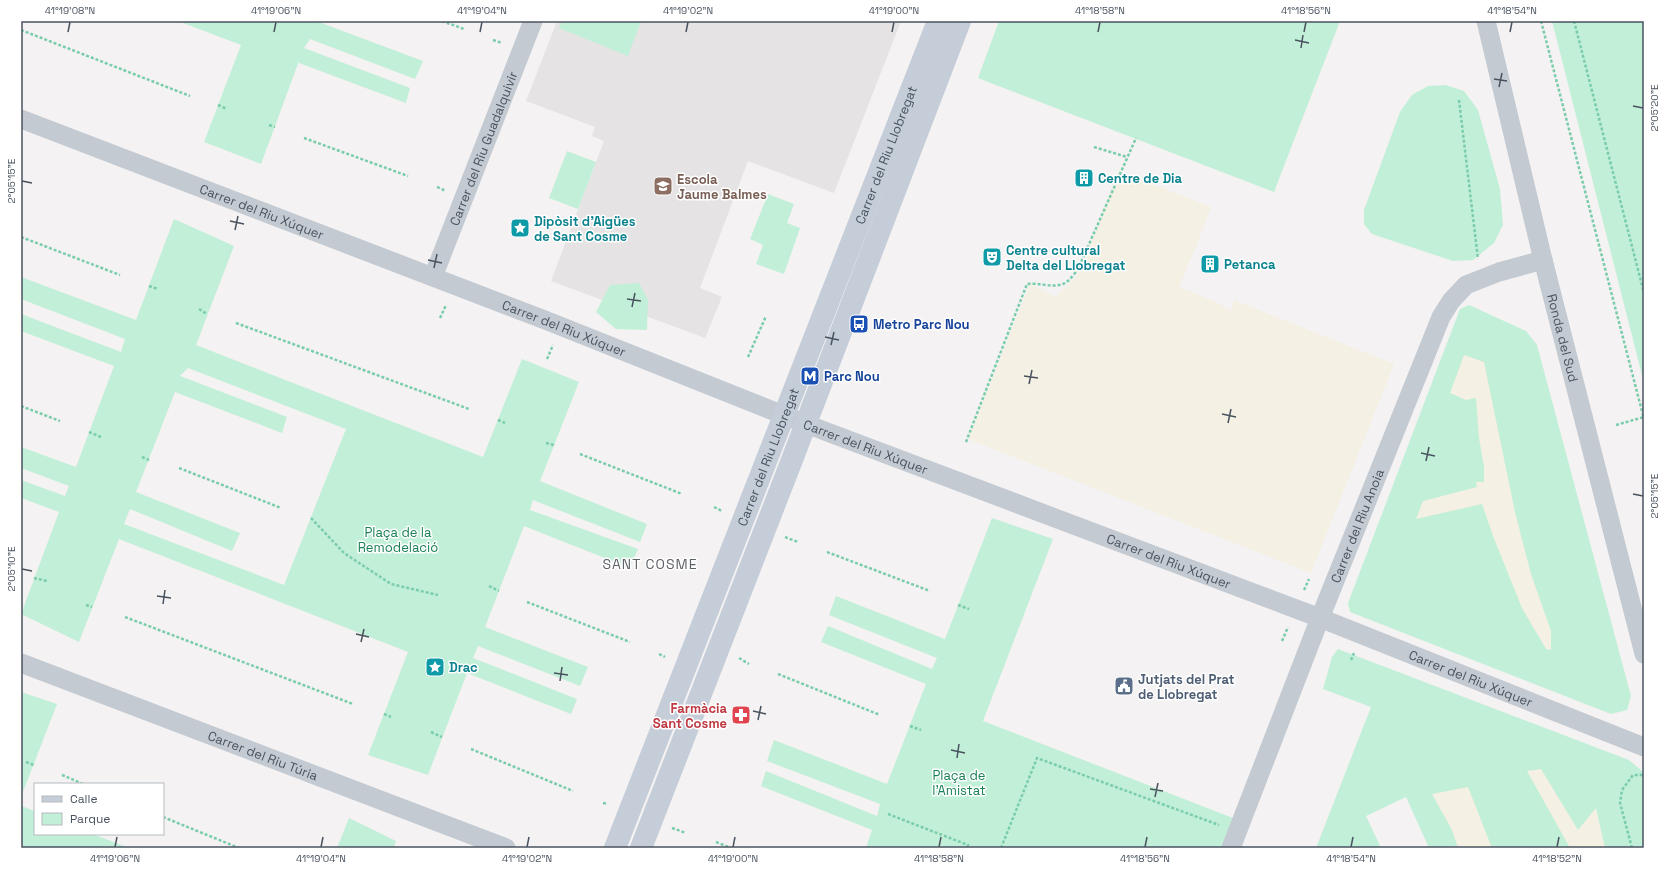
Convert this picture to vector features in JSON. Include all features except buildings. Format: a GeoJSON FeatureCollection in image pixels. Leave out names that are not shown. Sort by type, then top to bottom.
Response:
{"type":"FeatureCollection","features":[{"type":"Feature","properties":{"kind":"street","name":"Carrer del Riu Guadalquivir"},"geometry":{"type":"LineString","coordinates":[[432,276],[534,21]]}},
{"type":"Feature","properties":{"kind":"street","name":"Carrer del Riu Llobregat"},"geometry":{"type":"LineString","coordinates":[[615,848],[938,21]]}},
{"type":"Feature","properties":{"kind":"street","name":"Carrer del Riu Llobregat"},"geometry":{"type":"LineString","coordinates":[[641,848],[806,424],[960,21]]}},
{"type":"Feature","properties":{"kind":"street","name":"Ronda del Sud"},"geometry":{"type":"LineString","coordinates":[[1486,21],[1543,260],[1644,654]]}},
{"type":"Feature","properties":{"kind":"street","name":"Carrer del Riu Xúquer"},"geometry":{"type":"LineString","coordinates":[[21,119],[432,276],[784,416],[1320,618],[1644,747]]}},
{"type":"Feature","properties":{"kind":"street","name":"Carrer del Riu Anoia"},"geometry":{"type":"LineString","coordinates":[[1231,848],[1320,618],[1441,317],[1451,301],[1466,285],[1499,272],[1543,260]]}},
{"type":"Feature","properties":{"kind":"street","name":"Carrer del Riu Túria"},"geometry":{"type":"LineString","coordinates":[[21,663],[506,848]]}},
{"type":"Feature","properties":{"kind":"path"},"geometry":{"type":"LineString","coordinates":[[442,21],[464,29]]}},
{"type":"Feature","properties":{"kind":"path"},"geometry":{"type":"LineString","coordinates":[[1541,21],[1644,418],[1616,425]]}},
{"type":"Feature","properties":{"kind":"path"},"geometry":{"type":"LineString","coordinates":[[1574,21],[1644,293]]}},
{"type":"Feature","properties":{"kind":"path"},"geometry":{"type":"LineString","coordinates":[[21,30],[190,96]]}},
{"type":"Feature","properties":{"kind":"path"},"geometry":{"type":"LineString","coordinates":[[493,40],[506,44]]}},
{"type":"Feature","properties":{"kind":"path"},"geometry":{"type":"LineString","coordinates":[[1459,100],[1481,279]]}},
{"type":"Feature","properties":{"kind":"path"},"geometry":{"type":"LineString","coordinates":[[218,106],[227,109]]}},
{"type":"Feature","properties":{"kind":"path"},"geometry":{"type":"LineString","coordinates":[[269,125],[275,127]]}},
{"type":"Feature","properties":{"kind":"path"},"geometry":{"type":"LineString","coordinates":[[304,138],[408,176]]}},
{"type":"Feature","properties":{"kind":"path"},"geometry":{"type":"LineString","coordinates":[[966,442],[1027,284],[1035,283],[1050,286],[1065,283],[1078,269],[1136,138]]}},
{"type":"Feature","properties":{"kind":"path"},"geometry":{"type":"LineString","coordinates":[[1094,147],[1127,157]]}},
{"type":"Feature","properties":{"kind":"path"},"geometry":{"type":"LineString","coordinates":[[21,237],[120,275]]}},
{"type":"Feature","properties":{"kind":"path"},"geometry":{"type":"LineString","coordinates":[[149,286],[158,289]]}},
{"type":"Feature","properties":{"kind":"path"},"geometry":{"type":"LineString","coordinates":[[199,309],[207,314]]}},
{"type":"Feature","properties":{"kind":"path"},"geometry":{"type":"LineString","coordinates":[[748,357],[766,316]]}},
{"type":"Feature","properties":{"kind":"path"},"geometry":{"type":"LineString","coordinates":[[236,323],[469,409]]}},
{"type":"Feature","properties":{"kind":"path"},"geometry":{"type":"LineString","coordinates":[[21,406],[60,421]]}},
{"type":"Feature","properties":{"kind":"path"},"geometry":{"type":"LineString","coordinates":[[498,420],[505,423]]}},
{"type":"Feature","properties":{"kind":"path"},"geometry":{"type":"LineString","coordinates":[[89,432],[101,437]]}},
{"type":"Feature","properties":{"kind":"path"},"geometry":{"type":"LineString","coordinates":[[546,442],[554,445]]}},
{"type":"Feature","properties":{"kind":"path"},"geometry":{"type":"LineString","coordinates":[[580,454],[682,494]]}},
{"type":"Feature","properties":{"kind":"path"},"geometry":{"type":"LineString","coordinates":[[142,457],[149,460]]}},
{"type":"Feature","properties":{"kind":"path"},"geometry":{"type":"LineString","coordinates":[[179,468],[281,508]]}},
{"type":"Feature","properties":{"kind":"path"},"geometry":{"type":"LineString","coordinates":[[714,506],[722,511]]}},
{"type":"Feature","properties":{"kind":"path"},"geometry":{"type":"LineString","coordinates":[[311,518],[344,553],[391,584],[438,595]]}},
{"type":"Feature","properties":{"kind":"path"},"geometry":{"type":"LineString","coordinates":[[781,536],[798,542]]}},
{"type":"Feature","properties":{"kind":"path"},"geometry":{"type":"LineString","coordinates":[[827,552],[930,591]]}},
{"type":"Feature","properties":{"kind":"path"},"geometry":{"type":"LineString","coordinates":[[34,578],[47,581]]}},
{"type":"Feature","properties":{"kind":"path"},"geometry":{"type":"LineString","coordinates":[[489,586],[498,591]]}},
{"type":"Feature","properties":{"kind":"path"},"geometry":{"type":"LineString","coordinates":[[527,602],[630,642]]}},
{"type":"Feature","properties":{"kind":"path"},"geometry":{"type":"LineString","coordinates":[[86,605],[92,607]]}},
{"type":"Feature","properties":{"kind":"path"},"geometry":{"type":"LineString","coordinates":[[958,605],[969,609]]}},
{"type":"Feature","properties":{"kind":"path"},"geometry":{"type":"LineString","coordinates":[[125,617],[353,704]]}},
{"type":"Feature","properties":{"kind":"path"},"geometry":{"type":"LineString","coordinates":[[659,654],[665,657]]}},
{"type":"Feature","properties":{"kind":"path"},"geometry":{"type":"LineString","coordinates":[[734,656],[749,664]]}},
{"type":"Feature","properties":{"kind":"path"},"geometry":{"type":"LineString","coordinates":[[778,674],[880,715]]}},
{"type":"Feature","properties":{"kind":"path"},"geometry":{"type":"LineString","coordinates":[[384,714],[391,717]]}},
{"type":"Feature","properties":{"kind":"path"},"geometry":{"type":"LineString","coordinates":[[910,726],[921,730]]}},
{"type":"Feature","properties":{"kind":"path"},"geometry":{"type":"LineString","coordinates":[[431,732],[442,737]]}},
{"type":"Feature","properties":{"kind":"path"},"geometry":{"type":"LineString","coordinates":[[471,750],[573,791]]}},
{"type":"Feature","properties":{"kind":"path"},"geometry":{"type":"LineString","coordinates":[[1001,848],[1036,758],[1222,826]]}},
{"type":"Feature","properties":{"kind":"path"},"geometry":{"type":"LineString","coordinates":[[26,762],[34,765]]}},
{"type":"Feature","properties":{"kind":"path"},"geometry":{"type":"LineString","coordinates":[[62,775],[81,783]]}},
{"type":"Feature","properties":{"kind":"path"},"geometry":{"type":"LineString","coordinates":[[1632,848],[1620,803],[1622,790],[1634,775],[1644,775]]}},
{"type":"Feature","properties":{"kind":"path"},"geometry":{"type":"LineString","coordinates":[[603,803],[608,804]]}},
{"type":"Feature","properties":{"kind":"path"},"geometry":{"type":"LineString","coordinates":[[888,814],[968,845],[967,848]]}},
{"type":"Feature","properties":{"kind":"path"},"geometry":{"type":"LineString","coordinates":[[164,817],[239,848]]}},
{"type":"Feature","properties":{"kind":"path"},"geometry":{"type":"LineString","coordinates":[[667,826],[686,833]]}},
{"type":"Feature","properties":{"kind":"path"},"geometry":{"type":"LineString","coordinates":[[716,842],[731,848]]}},
{"type":"Feature","properties":{"kind":"shaded area","name":"Escola Jaume Balmes"},"geometry":{"type":"Polygon","coordinates":[[[557,21],[901,21],[834,193],[748,161],[700,288],[722,297],[705,338],[551,281],[604,141],[592,136],[595,127],[526,101],[557,21]]]}},
{"type":"Feature","properties":{"kind":"green space"},"geometry":{"type":"Polygon","coordinates":[[[178,21],[316,21],[423,61],[415,79],[310,39],[304,48],[410,88],[406,103],[299,63],[299,61],[261,164],[204,142],[241,45],[178,21]]]}},
{"type":"Feature","properties":{"kind":"green space"},"geometry":{"type":"Polygon","coordinates":[[[562,21],[641,21],[628,56],[559,28],[562,21]]]}},
{"type":"Feature","properties":{"kind":"green space"},"geometry":{"type":"Polygon","coordinates":[[[999,21],[1340,21],[1274,192],[978,78],[999,21]]]}},
{"type":"Feature","properties":{"kind":"green space"},"geometry":{"type":"Polygon","coordinates":[[[1552,21],[1644,21],[1644,383],[1552,21]]]}},
{"type":"Feature","properties":{"kind":"green space"},"geometry":{"type":"Polygon","coordinates":[[[1445,85],[1464,91],[1478,110],[1500,189],[1503,225],[1494,243],[1473,260],[1453,261],[1372,234],[1364,224],[1364,210],[1400,112],[1412,95],[1428,86],[1445,85]]]}},
{"type":"Feature","properties":{"kind":"green space"},"geometry":{"type":"Polygon","coordinates":[[[567,151],[596,162],[578,209],[549,198],[567,151]]]}},
{"type":"Feature","properties":{"kind":"green space"},"geometry":{"type":"Polygon","coordinates":[[[768,194],[794,204],[787,223],[800,228],[784,274],[756,264],[763,245],[750,239],[768,194]]]}},
{"type":"Feature","properties":{"kind":"green space","name":"Plaça de la Remodelació"},"geometry":{"type":"Polygon","coordinates":[[[174,219],[234,246],[196,345],[483,457],[522,359],[579,382],[540,481],[647,524],[640,542],[533,500],[530,510],[638,549],[630,568],[524,526],[485,627],[588,667],[580,686],[478,646],[473,658],[577,699],[571,714],[467,673],[428,775],[368,755],[408,652],[119,539],[79,642],[21,614],[59,512],[21,498],[21,480],[65,496],[69,486],[21,468],[21,447],[76,467],[114,366],[21,331],[21,314],[121,352],[125,339],[21,299],[21,277],[136,320],[174,219]],[[188,368],[180,376],[287,417],[282,433],[175,392],[136,492],[240,533],[232,551],[130,509],[124,524],[284,585],[346,429],[188,368]]]}},
{"type":"Feature","properties":{"kind":"green space"},"geometry":{"type":"Polygon","coordinates":[[[639,283],[648,300],[647,330],[616,329],[596,312],[610,285],[639,283]]]}},
{"type":"Feature","properties":{"kind":"green space"},"geometry":{"type":"Polygon","coordinates":[[[1469,305],[1526,331],[1537,345],[1631,696],[1627,710],[1611,714],[1350,612],[1348,603],[1460,309],[1469,305]]]}},
{"type":"Feature","properties":{"kind":"green space","name":"Plaça de l'Amistat"},"geometry":{"type":"Polygon","coordinates":[[[992,518],[1053,539],[983,721],[1233,818],[1222,848],[866,848],[872,830],[761,786],[766,771],[877,816],[880,804],[767,761],[774,740],[887,784],[926,684],[821,642],[828,626],[932,669],[937,658],[829,615],[836,596],[945,639],[992,518]]]}},
{"type":"Feature","properties":{"kind":"green space"},"geometry":{"type":"Polygon","coordinates":[[[1338,649],[1629,760],[1642,771],[1644,776],[1644,848],[1429,848],[1406,797],[1366,816],[1381,848],[1316,848],[1371,707],[1323,689],[1332,657],[1338,649]]]}},
{"type":"Feature","properties":{"kind":"green space"},"geometry":{"type":"Polygon","coordinates":[[[21,692],[57,704],[21,797],[21,692]]]}},
{"type":"Feature","properties":{"kind":"green space"},"geometry":{"type":"Polygon","coordinates":[[[21,806],[34,811],[34,835],[96,835],[129,848],[21,848],[21,806]]]}},
{"type":"Feature","properties":{"kind":"green space"},"geometry":{"type":"Polygon","coordinates":[[[349,818],[396,841],[394,848],[337,848],[349,818]]]}},
{"type":"Feature","properties":{"kind":"sand"},"geometry":{"type":"Polygon","coordinates":[[[1118,171],[1211,207],[1179,287],[1216,302],[1231,311],[1234,300],[1394,364],[1311,573],[968,439],[1030,284],[1056,297],[1081,271],[1118,171]]]}},
{"type":"Feature","properties":{"kind":"sand"},"geometry":{"type":"Polygon","coordinates":[[[1464,355],[1484,362],[1515,512],[1531,574],[1551,631],[1551,650],[1546,649],[1522,608],[1493,536],[1482,504],[1416,519],[1423,501],[1477,487],[1476,482],[1484,482],[1484,467],[1479,438],[1476,398],[1466,400],[1450,393],[1464,355]]]}},
{"type":"Feature","properties":{"kind":"sand"},"geometry":{"type":"Polygon","coordinates":[[[1541,769],[1578,830],[1596,808],[1605,848],[1570,848],[1527,771],[1541,769]]]}},
{"type":"Feature","properties":{"kind":"sand"},"geometry":{"type":"Polygon","coordinates":[[[1468,787],[1492,848],[1458,848],[1452,830],[1432,794],[1468,787]]]}},
{"type":"Feature","properties":{"kind":"place","name":"Centre de Dia"},"geometry":{"type":"Point","coordinates":[1084,178]}},
{"type":"Feature","properties":{"kind":"place","name":"Escola Jaume Balmes"},"geometry":{"type":"Point","coordinates":[663,186]}},
{"type":"Feature","properties":{"kind":"place","name":"Dipòsit d'Aigües de Sant Cosme"},"geometry":{"type":"Point","coordinates":[520,228]}},
{"type":"Feature","properties":{"kind":"place","name":"Centre cultural Delta del Llobregat"},"geometry":{"type":"Point","coordinates":[992,257]}},
{"type":"Feature","properties":{"kind":"place","name":"Petanca"},"geometry":{"type":"Point","coordinates":[1210,264]}},
{"type":"Feature","properties":{"kind":"place","name":"Metro Parc Nou"},"geometry":{"type":"Point","coordinates":[859,324]}},
{"type":"Feature","properties":{"kind":"place","name":"Parc Nou"},"geometry":{"type":"Point","coordinates":[810,376]}},
{"type":"Feature","properties":{"kind":"place","name":"Drac"},"geometry":{"type":"Point","coordinates":[435,667]}},
{"type":"Feature","properties":{"kind":"place","name":"Jutjats del Prat de Llobregat"},"geometry":{"type":"Point","coordinates":[1124,686]}},
{"type":"Feature","properties":{"kind":"place","name":"Farmàcia Sant Cosme"},"geometry":{"type":"Point","coordinates":[741,715]}},
{"type":"Feature","properties":{"kind":"district","name":"SANT COSME"},"geometry":{"type":"Point","coordinates":[650,564]}}]}
